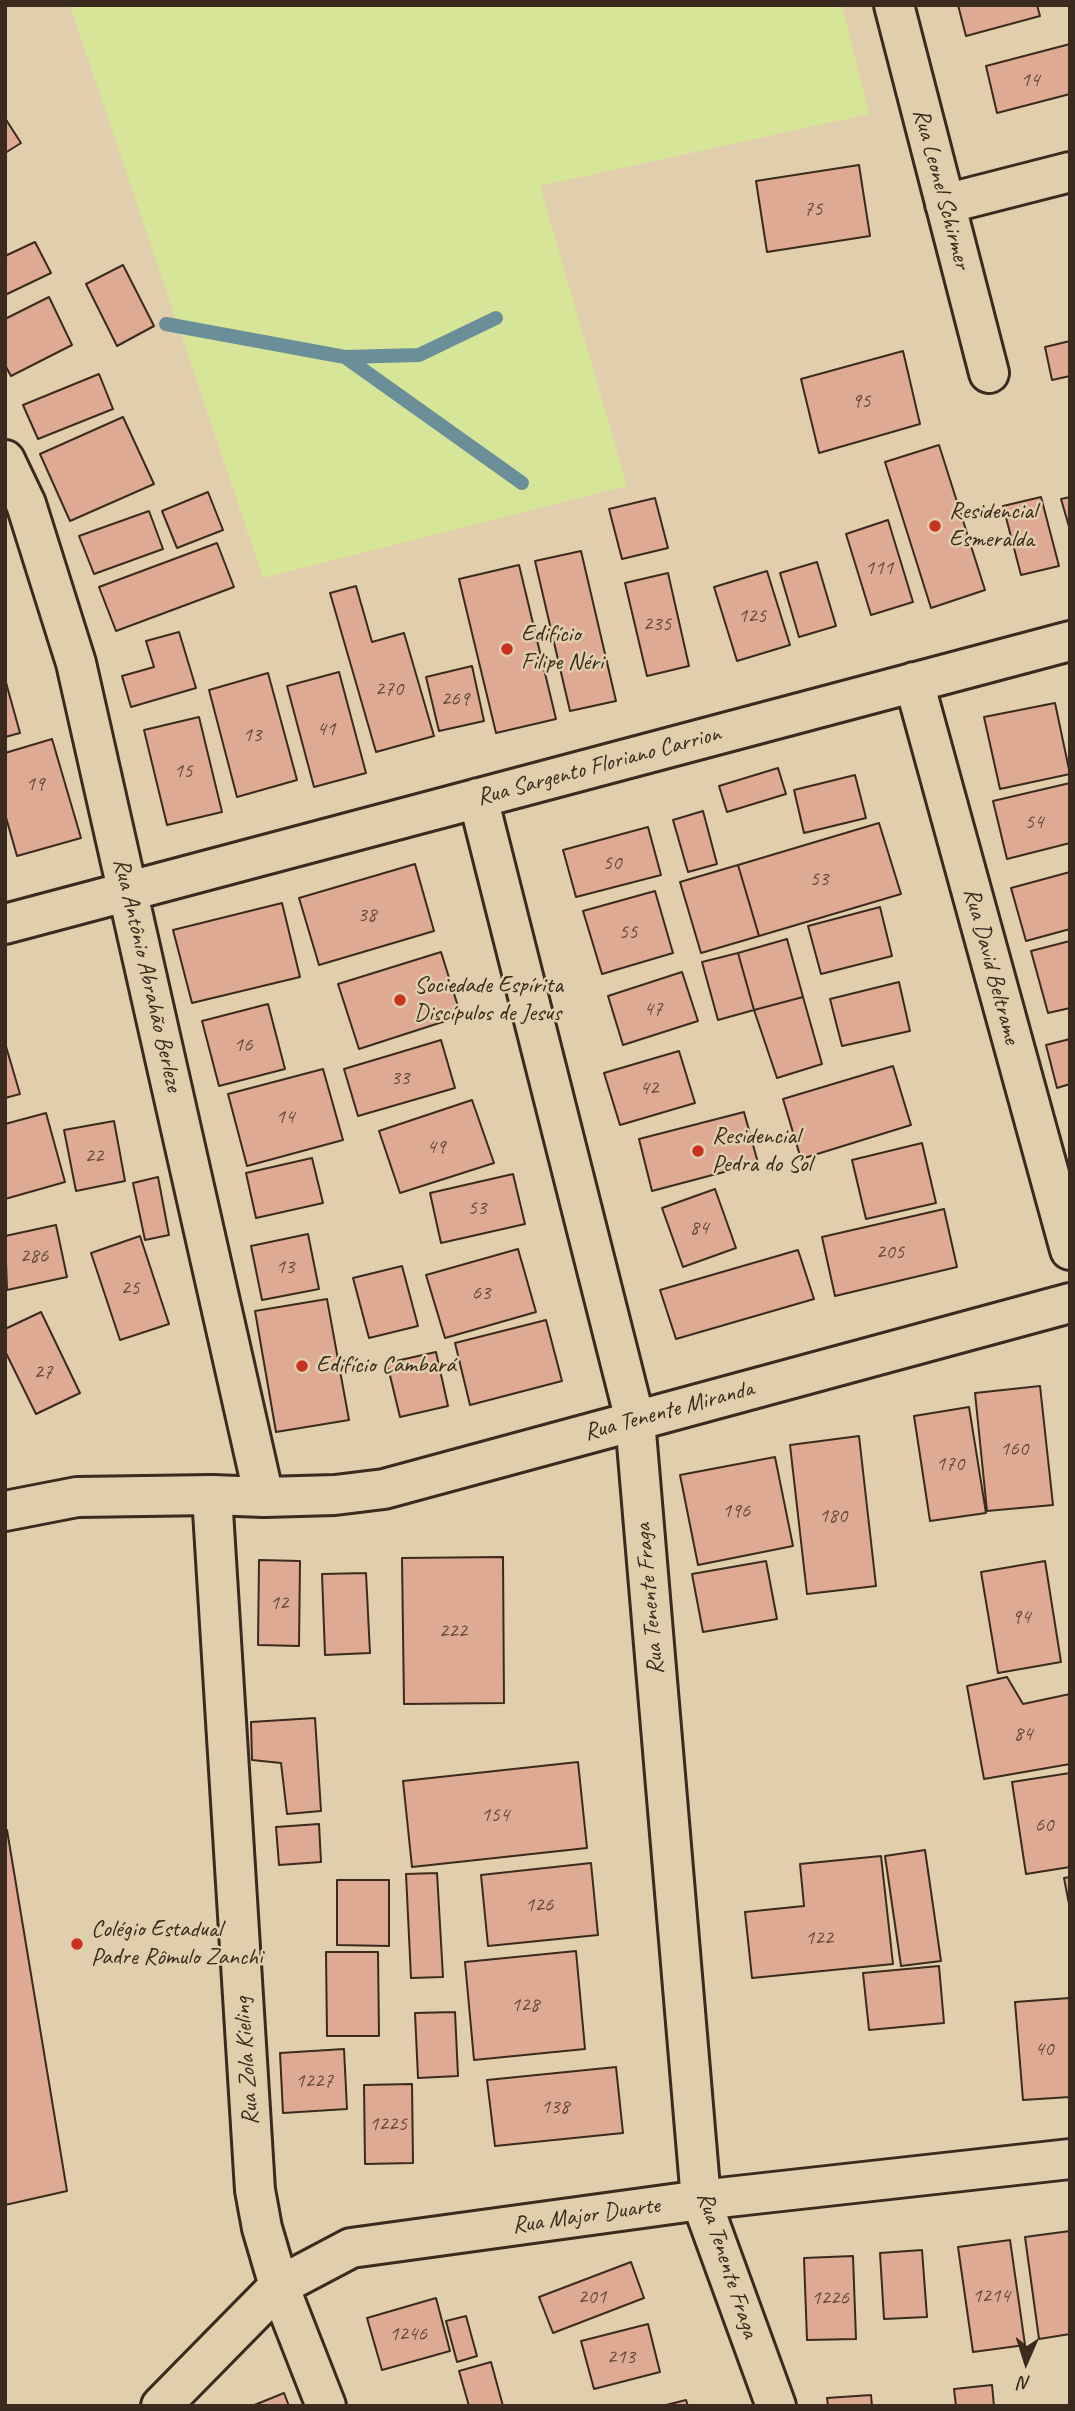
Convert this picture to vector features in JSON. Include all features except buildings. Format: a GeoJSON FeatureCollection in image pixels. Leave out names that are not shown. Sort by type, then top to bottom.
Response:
{"type":"FeatureCollection","features":[{"type":"Feature","properties":{"kind":"street","name":"Rua Leonel Schirmer"},"geometry":{"type":"LineString","coordinates":[[894,5],[989,373]]}},
{"type":"Feature","properties":{"kind":"street"},"geometry":{"type":"LineString","coordinates":[[945,204],[1070,172]]}},
{"type":"Feature","properties":{"kind":"street","name":"Rua Antônio Abrahão Berleze"},"geometry":{"type":"LineString","coordinates":[[5,460],[26,504],[76,663],[264,1497]]}},
{"type":"Feature","properties":{"kind":"street","name":"Rua Sargento Floriano Carrion"},"geometry":{"type":"LineString","coordinates":[[5,924],[1070,641]]}},
{"type":"Feature","properties":{"kind":"street","name":"Rua David Beltrame"},"geometry":{"type":"LineString","coordinates":[[914,682],[1070,1250]]}},
{"type":"Feature","properties":{"kind":"street","name":"Rua Tenente Fraga"},"geometry":{"type":"LineString","coordinates":[[478,798],[635,1420],[701,2200],[776,2406]]}},
{"type":"Feature","properties":{"kind":"street","name":"Rua Tenente Miranda"},"geometry":{"type":"LineString","coordinates":[[5,1511],[77,1497],[264,1497],[335,1495],[384,1489],[1070,1303]]}},
{"type":"Feature","properties":{"kind":"street","name":"Rua Zola Kieling"},"geometry":{"type":"LineString","coordinates":[[212,1495],[255,2190],[262,2228],[279,2286],[326,2406]]}},
{"type":"Feature","properties":{"kind":"street","name":"Rua Major Duarte"},"geometry":{"type":"LineString","coordinates":[[161,2406],[279,2286],[351,2248],[701,2200],[1070,2159]]}},
{"type":"Feature","properties":{"kind":"green space"},"geometry":{"type":"Polygon","coordinates":[[[70,5],[842,5],[869,114],[540,186],[627,486],[263,578],[70,5]]]}},
{"type":"Feature","properties":{"kind":"waterway"},"geometry":{"type":"LineString","coordinates":[[345,357],[419,355],[496,318]]}},
{"type":"Feature","properties":{"kind":"waterway"},"geometry":{"type":"LineString","coordinates":[[166,324],[345,357],[522,483]]}},
{"type":"Feature","properties":{"kind":"place","name":"Residencial Esmeralda"},"geometry":{"type":"Point","coordinates":[935,526]}},
{"type":"Feature","properties":{"kind":"place","name":"Edifício Filipe Néri"},"geometry":{"type":"Point","coordinates":[507,649]}},
{"type":"Feature","properties":{"kind":"place","name":"Sociedade Espírita Discípulos de Jesus"},"geometry":{"type":"Point","coordinates":[400,1000]}},
{"type":"Feature","properties":{"kind":"place","name":"Residencial Pedra do Sol"},"geometry":{"type":"Point","coordinates":[698,1151]}},
{"type":"Feature","properties":{"kind":"place","name":"Edifício Cambará"},"geometry":{"type":"Point","coordinates":[302,1366]}},
{"type":"Feature","properties":{"kind":"place","name":"Colégio Estadual Padre Rômulo Zanchi"},"geometry":{"type":"Point","coordinates":[77,1944]}}]}
